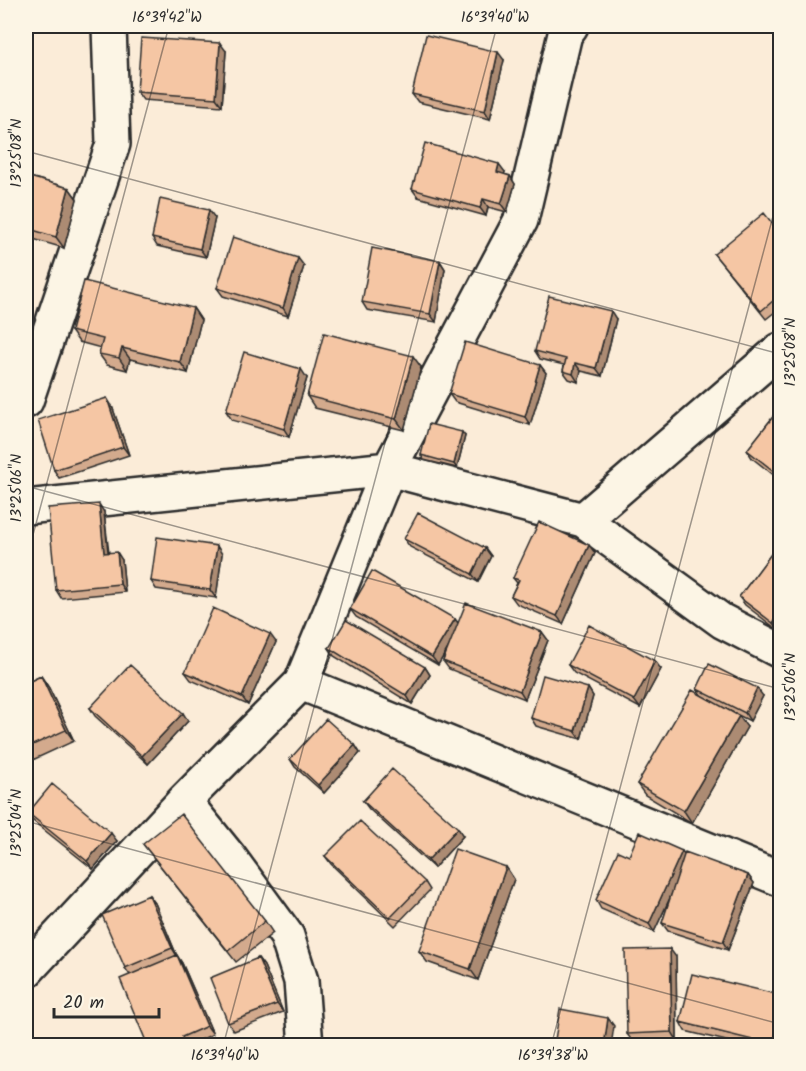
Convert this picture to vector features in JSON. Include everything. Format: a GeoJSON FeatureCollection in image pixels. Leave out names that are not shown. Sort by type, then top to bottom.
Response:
{"type":"FeatureCollection","features":[{"type":"Feature","properties":{"kind":"street"},"geometry":{"type":"LineString","coordinates":[[26,400],[113,144],[109,26]]}},
{"type":"Feature","properties":{"kind":"street"},"geometry":{"type":"LineString","coordinates":[[26,971],[184,801],[301,683],[388,469],[521,220],[565,28]]}},
{"type":"Feature","properties":{"kind":"street"},"geometry":{"type":"LineString","coordinates":[[583,520],[780,350]]}},
{"type":"Feature","properties":{"kind":"street"},"geometry":{"type":"LineString","coordinates":[[26,507],[388,469],[583,520],[722,621],[780,651]]}},
{"type":"Feature","properties":{"kind":"street"},"geometry":{"type":"LineString","coordinates":[[301,683],[780,879]]}},
{"type":"Feature","properties":{"kind":"street"},"geometry":{"type":"LineString","coordinates":[[184,801],[230,858],[286,936],[301,981],[306,1046]]}},
{"type":"Feature","properties":{"kind":"building"},"geometry":{"type":"Polygon","coordinates":[[[426,35],[498,52],[485,111],[412,94],[426,35]]]}},
{"type":"Feature","properties":{"kind":"building"},"geometry":{"type":"Polygon","coordinates":[[[141,38],[220,43],[216,98],[137,92],[141,38]]]}},
{"type":"Feature","properties":{"kind":"building"},"geometry":{"type":"Polygon","coordinates":[[[425,143],[499,164],[497,172],[510,176],[501,204],[483,199],[480,208],[412,189],[425,143]]]}},
{"type":"Feature","properties":{"kind":"building"},"geometry":{"type":"Polygon","coordinates":[[[26,176],[69,188],[56,237],[26,228],[26,176]]]}},
{"type":"Feature","properties":{"kind":"building"},"geometry":{"type":"Polygon","coordinates":[[[160,199],[209,210],[200,249],[152,238],[160,199]]]}},
{"type":"Feature","properties":{"kind":"building"},"geometry":{"type":"Polygon","coordinates":[[[764,213],[780,233],[780,295],[761,311],[714,254],[764,213]]]}},
{"type":"Feature","properties":{"kind":"building"},"geometry":{"type":"Polygon","coordinates":[[[233,237],[298,258],[283,308],[217,288],[233,237]]]}},
{"type":"Feature","properties":{"kind":"building"},"geometry":{"type":"Polygon","coordinates":[[[372,248],[440,261],[430,314],[362,302],[372,248]]]}},
{"type":"Feature","properties":{"kind":"building"},"geometry":{"type":"Polygon","coordinates":[[[84,281],[193,308],[180,362],[122,348],[119,358],[99,354],[103,339],[71,331],[84,281]]]}},
{"type":"Feature","properties":{"kind":"building"},"geometry":{"type":"Polygon","coordinates":[[[549,296],[611,311],[596,368],[575,363],[573,374],[563,371],[566,359],[535,351],[549,296]]]}},
{"type":"Feature","properties":{"kind":"building"},"geometry":{"type":"Polygon","coordinates":[[[324,333],[413,356],[396,419],[307,396],[324,333]]]}},
{"type":"Feature","properties":{"kind":"building"},"geometry":{"type":"Polygon","coordinates":[[[465,342],[540,365],[525,417],[449,394],[465,342]]]}},
{"type":"Feature","properties":{"kind":"building"},"geometry":{"type":"Polygon","coordinates":[[[244,352],[301,369],[284,429],[226,411],[244,352]]]}},
{"type":"Feature","properties":{"kind":"building"},"geometry":{"type":"Polygon","coordinates":[[[107,398],[123,447],[54,470],[38,420],[107,398]]]}},
{"type":"Feature","properties":{"kind":"building"},"geometry":{"type":"Polygon","coordinates":[[[780,408],[780,476],[747,450],[780,408]]]}},
{"type":"Feature","properties":{"kind":"building"},"geometry":{"type":"Polygon","coordinates":[[[429,424],[462,432],[454,464],[421,455],[429,424]]]}},
{"type":"Feature","properties":{"kind":"building"},"geometry":{"type":"Polygon","coordinates":[[[99,504],[104,553],[117,552],[120,584],[56,590],[48,508],[99,504]]]}},
{"type":"Feature","properties":{"kind":"building"},"geometry":{"type":"Polygon","coordinates":[[[418,513],[485,548],[472,574],[404,539],[418,513]]]}},
{"type":"Feature","properties":{"kind":"building"},"geometry":{"type":"Polygon","coordinates":[[[539,522],[589,545],[557,616],[511,596],[519,580],[513,578],[539,522]]]}},
{"type":"Feature","properties":{"kind":"building"},"geometry":{"type":"Polygon","coordinates":[[[157,537],[217,546],[210,590],[151,581],[157,537]]]}},
{"type":"Feature","properties":{"kind":"building"},"geometry":{"type":"Polygon","coordinates":[[[780,542],[780,613],[773,623],[739,597],[780,542]]]}},
{"type":"Feature","properties":{"kind":"building"},"geometry":{"type":"Polygon","coordinates":[[[372,571],[455,619],[432,657],[350,609],[372,571]]]}},
{"type":"Feature","properties":{"kind":"building"},"geometry":{"type":"Polygon","coordinates":[[[466,603],[542,632],[520,691],[443,661],[466,603]]]}},
{"type":"Feature","properties":{"kind":"building"},"geometry":{"type":"Polygon","coordinates":[[[213,608],[270,634],[242,697],[185,672],[213,608]]]}},
{"type":"Feature","properties":{"kind":"building"},"geometry":{"type":"Polygon","coordinates":[[[346,620],[425,667],[407,696],[329,648],[346,620]]]}},
{"type":"Feature","properties":{"kind":"building"},"geometry":{"type":"Polygon","coordinates":[[[589,625],[655,661],[634,700],[568,665],[589,625]]]}},
{"type":"Feature","properties":{"kind":"building"},"geometry":{"type":"Polygon","coordinates":[[[709,664],[757,688],[745,713],[697,689],[709,664]]]}},
{"type":"Feature","properties":{"kind":"building"},"geometry":{"type":"Polygon","coordinates":[[[130,665],[183,713],[142,756],[90,708],[130,665]]]}},
{"type":"Feature","properties":{"kind":"building"},"geometry":{"type":"Polygon","coordinates":[[[543,675],[588,688],[575,731],[531,718],[543,675]]]}},
{"type":"Feature","properties":{"kind":"building"},"geometry":{"type":"Polygon","coordinates":[[[41,676],[66,730],[26,748],[26,683],[41,676]]]}},
{"type":"Feature","properties":{"kind":"building"},"geometry":{"type":"Polygon","coordinates":[[[692,690],[739,716],[684,811],[637,784],[692,690]]]}},
{"type":"Feature","properties":{"kind":"building"},"geometry":{"type":"Polygon","coordinates":[[[326,719],[355,745],[318,785],[290,759],[326,719]]]}},
{"type":"Feature","properties":{"kind":"building"},"geometry":{"type":"Polygon","coordinates":[[[392,769],[458,828],[428,860],[363,801],[392,769]]]}},
{"type":"Feature","properties":{"kind":"building"},"geometry":{"type":"Polygon","coordinates":[[[52,784],[111,833],[87,861],[28,813],[52,784]]]}},
{"type":"Feature","properties":{"kind":"building"},"geometry":{"type":"Polygon","coordinates":[[[181,814],[265,921],[228,951],[143,844],[181,814]]]}},
{"type":"Feature","properties":{"kind":"building"},"geometry":{"type":"Polygon","coordinates":[[[360,821],[425,882],[390,918],[325,856],[360,821]]]}},
{"type":"Feature","properties":{"kind":"building"},"geometry":{"type":"Polygon","coordinates":[[[639,832],[682,851],[649,924],[596,900],[618,851],[629,856],[639,832]]]}},
{"type":"Feature","properties":{"kind":"building"},"geometry":{"type":"Polygon","coordinates":[[[455,849],[506,867],[470,969],[419,951],[455,849]]]}},
{"type":"Feature","properties":{"kind":"building"},"geometry":{"type":"Polygon","coordinates":[[[685,852],[748,875],[723,942],[662,923],[685,852]]]}},
{"type":"Feature","properties":{"kind":"building"},"geometry":{"type":"Polygon","coordinates":[[[149,895],[172,948],[125,968],[102,915],[149,895]]]}},
{"type":"Feature","properties":{"kind":"building"},"geometry":{"type":"Polygon","coordinates":[[[670,949],[672,1032],[627,1034],[625,950],[670,949]]]}},
{"type":"Feature","properties":{"kind":"building"},"geometry":{"type":"Polygon","coordinates":[[[177,955],[207,1026],[182,1037],[185,1044],[182,1046],[148,1046],[120,979],[177,955]]]}},
{"type":"Feature","properties":{"kind":"building"},"geometry":{"type":"Polygon","coordinates":[[[258,958],[277,1004],[228,1023],[210,978],[258,958]]]}},
{"type":"Feature","properties":{"kind":"building"},"geometry":{"type":"Polygon","coordinates":[[[692,974],[780,995],[780,1016],[773,1045],[680,1022],[692,974]]]}},
{"type":"Feature","properties":{"kind":"building"},"geometry":{"type":"Polygon","coordinates":[[[560,1009],[608,1018],[604,1046],[554,1046],[560,1009]]]}},
{"type":"Feature","properties":{"kind":"building"},"geometry":{"type":"Polygon","coordinates":[[[291,1042],[291,1046],[271,1046],[291,1042]]]}},
{"type":"Feature","properties":{"kind":"building"},"geometry":{"type":"Polygon","coordinates":[[[425,1042],[425,1046],[377,1046],[425,1042]]]}}]}
